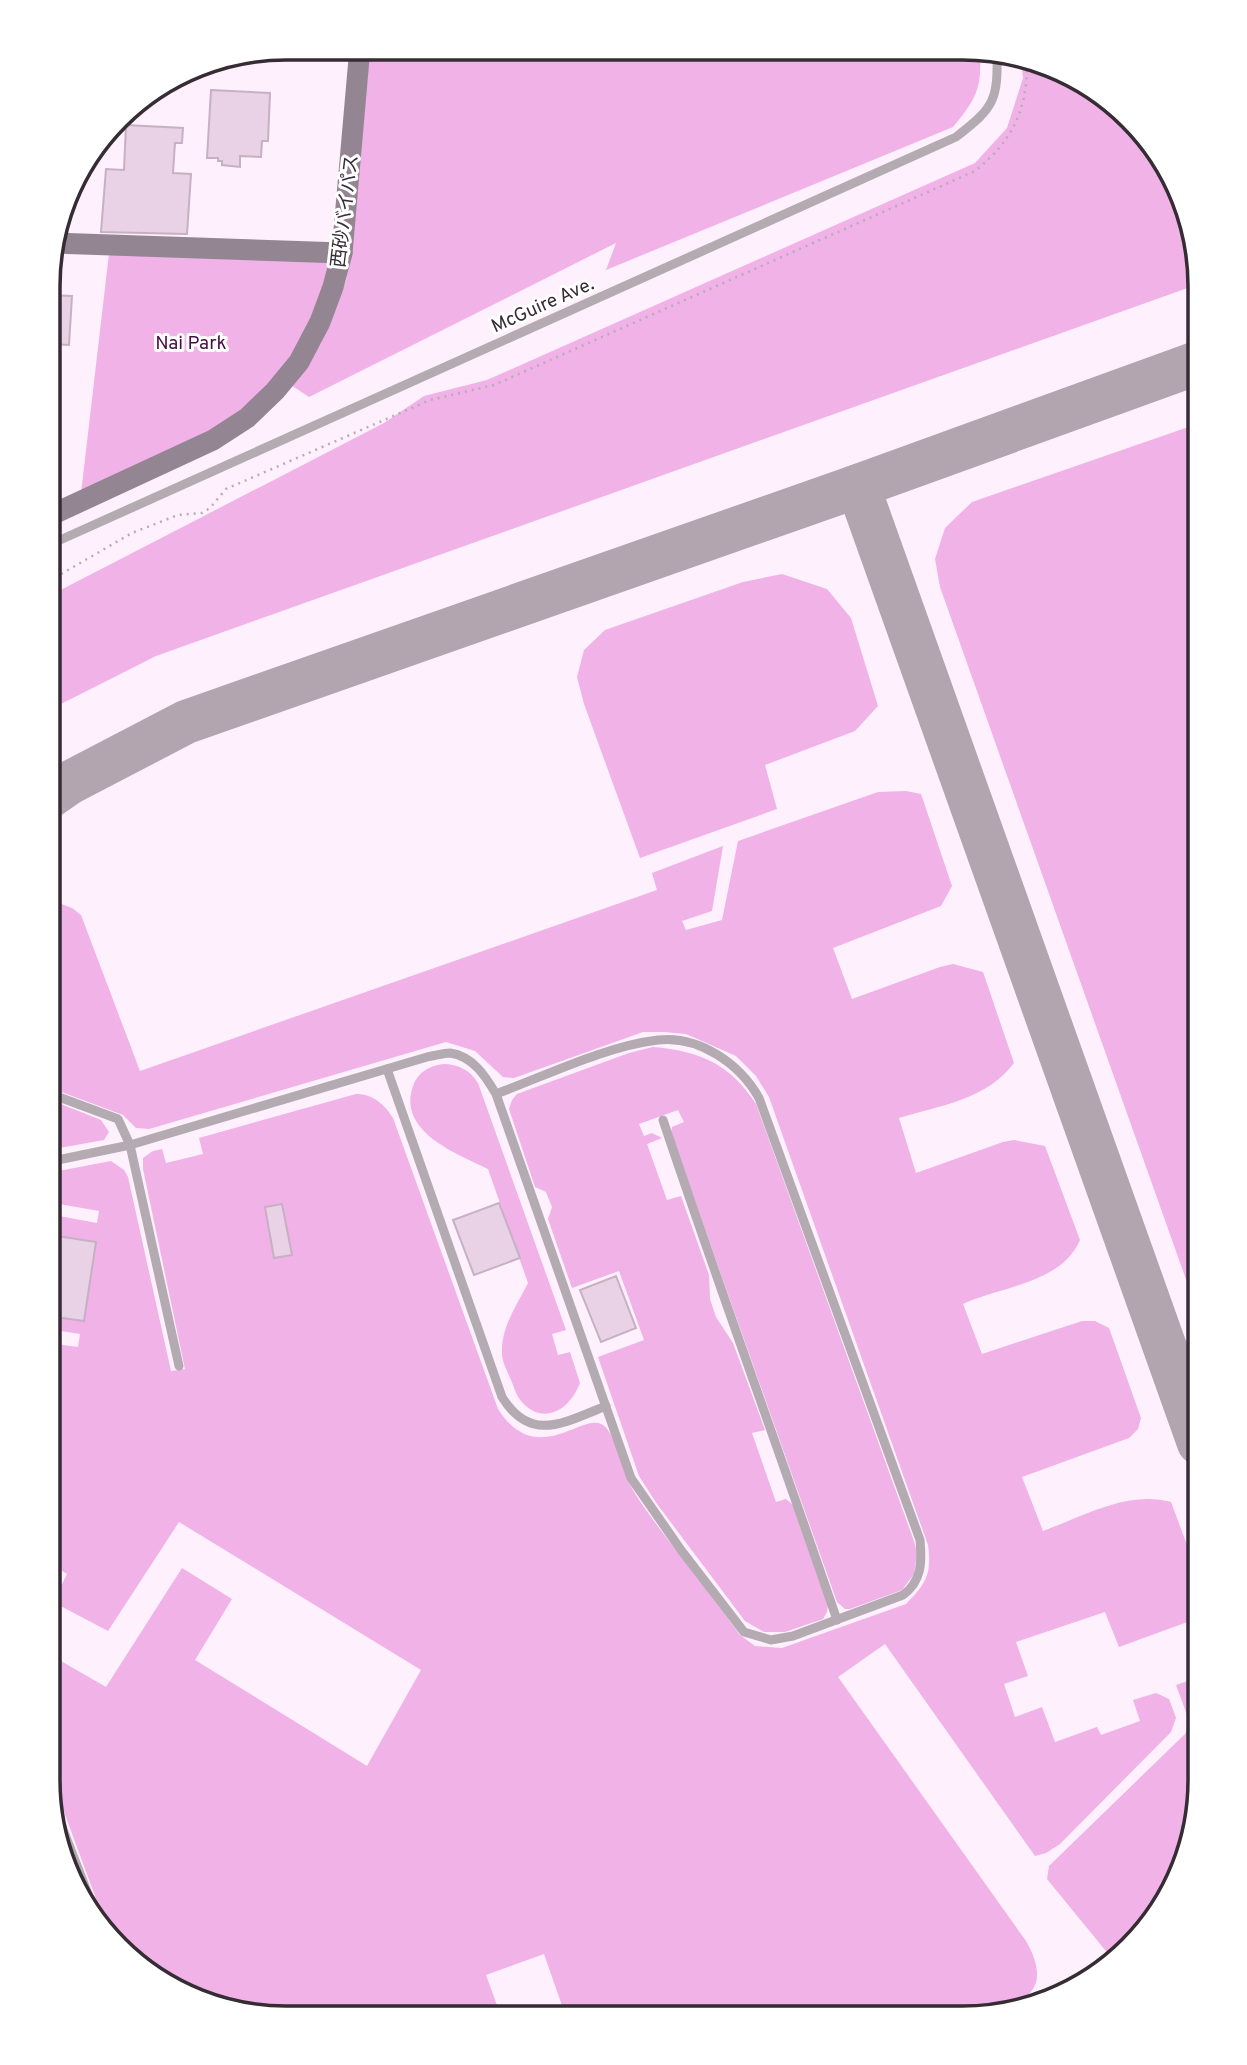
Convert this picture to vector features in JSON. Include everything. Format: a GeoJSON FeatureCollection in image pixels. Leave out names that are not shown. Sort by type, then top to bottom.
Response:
{"type":"FeatureCollection","features":[{"type":"Feature","properties":{"kind":"street","name":"西砂バイパス"},"geometry":{"type":"LineString","coordinates":[[60,511],[213,440],[247,418],[275,391],[299,362],[329,299],[342,253],[359,60]]}},
{"type":"Feature","properties":{"kind":"street"},"geometry":{"type":"LineString","coordinates":[[64,243],[342,253]]}},
{"type":"Feature","properties":{"kind":"lane","name":"McGuire Ave."},"geometry":{"type":"LineString","coordinates":[[60,540],[956,137],[982,117],[995,95],[996,62]]}},
{"type":"Feature","properties":{"kind":"lane"},"geometry":{"type":"LineString","coordinates":[[60,1160],[130,1145],[428,1057],[450,1053],[467,1059],[483,1072],[496,1094],[631,1478],[681,1550],[744,1632],[771,1640],[793,1636],[903,1595],[913,1587],[922,1560],[920,1540],[759,1098],[750,1081],[723,1058],[705,1049],[684,1042],[660,1040],[620,1048],[496,1094]]}},
{"type":"Feature","properties":{"kind":"lane"},"geometry":{"type":"LineString","coordinates":[[387,1069],[502,1397],[513,1415],[532,1425],[559,1425],[606,1406]]}},
{"type":"Feature","properties":{"kind":"lane"},"geometry":{"type":"LineString","coordinates":[[60,1097],[118,1119],[130,1145],[179,1366]]}},
{"type":"Feature","properties":{"kind":"lane"},"geometry":{"type":"LineString","coordinates":[[663,1120],[726,1309],[837,1620]]}},
{"type":"Feature","properties":{"kind":"path"},"geometry":{"type":"LineString","coordinates":[[60,575],[132,533],[178,515],[202,513],[226,489],[430,400],[494,385],[975,171],[993,157],[1011,134],[1027,88],[1027,70]]}},
{"type":"Feature","properties":{"kind":"green space"},"geometry":{"type":"Polygon","coordinates":[[[368,60],[980,61],[979,83],[973,100],[953,127],[606,270],[616,243],[309,397],[291,385],[321,343],[346,281],[351,254],[368,60]]]}},
{"type":"Feature","properties":{"kind":"green space"},"geometry":{"type":"Polygon","coordinates":[[[1022,68],[1075,90],[1099,106],[1141,148],[1157,172],[1176,213],[1186,256],[1188,288],[156,656],[60,704],[60,590],[384,423],[424,396],[487,380],[975,163],[1007,128],[1023,78],[1022,68]]]}},
{"type":"Feature","properties":{"kind":"green space","name":"Nai Park"},"geometry":{"type":"Polygon","coordinates":[[[110,245],[342,253],[320,322],[247,418],[80,502],[110,245]]]}},
{"type":"Feature","properties":{"kind":"green space"},"geometry":{"type":"Polygon","coordinates":[[[1188,427],[1187,1283],[940,587],[935,559],[945,528],[972,502],[1188,427]]]}},
{"type":"Feature","properties":{"kind":"green space"},"geometry":{"type":"Polygon","coordinates":[[[782,574],[827,589],[851,618],[878,706],[855,731],[765,765],[777,809],[640,858],[584,704],[577,677],[584,650],[605,630],[743,582],[782,574]]]}},
{"type":"Feature","properties":{"kind":"green space"},"geometry":{"type":"Polygon","coordinates":[[[906,791],[921,794],[952,886],[941,906],[833,948],[852,999],[953,964],[983,972],[1014,1063],[990,1085],[962,1100],[899,1118],[916,1173],[1003,1142],[1014,1140],[1045,1146],[1080,1240],[1071,1255],[1045,1275],[963,1304],[982,1354],[1082,1321],[1095,1321],[1109,1328],[1141,1418],[1138,1429],[1129,1438],[1022,1477],[1043,1531],[1106,1506],[1139,1499],[1155,1499],[1171,1502],[1187,1545],[1187,1622],[1119,1647],[1105,1612],[1016,1642],[1028,1676],[1004,1684],[1015,1717],[1042,1707],[1055,1742],[1097,1727],[1101,1735],[1140,1721],[1133,1700],[1156,1693],[1169,1699],[1176,1718],[1171,1732],[1060,1844],[1046,1853],[1035,1856],[885,1644],[838,1677],[1026,1941],[1035,1961],[1037,1977],[1033,1989],[1020,1998],[962,2006],[562,2006],[544,1954],[486,1975],[497,2006],[285,2006],[227,1998],[172,1975],[148,1959],[126,1939],[99,1906],[61,1805],[60,1660],[106,1687],[182,1568],[232,1599],[195,1660],[367,1766],[421,1670],[179,1522],[108,1631],[60,1606],[60,1588],[67,1574],[60,1570],[60,1345],[78,1347],[80,1334],[60,1331],[60,1216],[97,1223],[99,1211],[60,1204],[60,1171],[111,1161],[124,1170],[128,1177],[171,1371],[185,1369],[143,1169],[143,1158],[162,1149],[166,1163],[203,1154],[199,1138],[356,1094],[373,1098],[382,1104],[393,1118],[498,1409],[513,1427],[528,1435],[558,1435],[584,1425],[603,1425],[612,1436],[629,1483],[639,1499],[740,1635],[755,1646],[782,1648],[906,1604],[926,1578],[929,1564],[928,1545],[769,1097],[756,1076],[736,1056],[686,1034],[643,1032],[514,1078],[503,1077],[475,1051],[446,1042],[149,1129],[136,1128],[123,1115],[60,1091],[60,904],[81,915],[140,1071],[657,890],[652,873],[723,846],[712,911],[682,921],[686,930],[722,920],[738,841],[878,792],[906,791]]]}},
{"type":"Feature","properties":{"kind":"green space"},"geometry":{"type":"Polygon","coordinates":[[[653,1047],[685,1052],[712,1062],[736,1079],[756,1104],[917,1553],[914,1574],[902,1590],[850,1609],[845,1609],[837,1602],[671,1133],[672,1127],[684,1122],[678,1110],[639,1124],[644,1136],[652,1133],[662,1138],[647,1144],[667,1200],[681,1196],[709,1275],[710,1299],[716,1317],[733,1343],[765,1430],[752,1433],[776,1502],[786,1499],[793,1505],[828,1605],[823,1619],[785,1632],[764,1632],[745,1621],[639,1476],[598,1357],[644,1340],[619,1271],[572,1288],[548,1219],[552,1207],[546,1192],[535,1187],[509,1109],[517,1094],[629,1053],[653,1047]]]}},
{"type":"Feature","properties":{"kind":"green space"},"geometry":{"type":"Polygon","coordinates":[[[443,1064],[463,1069],[478,1083],[566,1330],[552,1334],[558,1355],[570,1352],[580,1383],[563,1407],[548,1414],[530,1409],[522,1402],[503,1360],[504,1334],[528,1283],[488,1169],[433,1139],[422,1129],[414,1116],[410,1102],[415,1081],[425,1070],[443,1064]]]}},
{"type":"Feature","properties":{"kind":"green space"},"geometry":{"type":"Polygon","coordinates":[[[60,1104],[101,1120],[109,1132],[104,1140],[60,1148],[60,1104]]]}},
{"type":"Feature","properties":{"kind":"green space"},"geometry":{"type":"Polygon","coordinates":[[[1187,1681],[1187,1715],[1176,1685],[1187,1681]]]}},
{"type":"Feature","properties":{"kind":"green space"},"geometry":{"type":"Polygon","coordinates":[[[1187,1730],[1187,1795],[1176,1852],[1157,1893],[1141,1917],[1107,1952],[1047,1879],[1049,1866],[1187,1730]]]}},
{"type":"Feature","properties":{"kind":"building"},"geometry":{"type":"Polygon","coordinates":[[[211,90],[270,93],[268,141],[262,141],[261,157],[240,156],[240,167],[222,165],[218,158],[207,158],[211,90]]]}},
{"type":"Feature","properties":{"kind":"building"},"geometry":{"type":"Polygon","coordinates":[[[126,125],[183,128],[182,143],[175,143],[173,173],[191,174],[187,234],[101,232],[106,169],[124,170],[126,125]]]}},
{"type":"Feature","properties":{"kind":"building"},"geometry":{"type":"Polygon","coordinates":[[[60,295],[72,296],[69,345],[60,345],[60,295]]]}},
{"type":"Feature","properties":{"kind":"building"},"geometry":{"type":"Polygon","coordinates":[[[499,1203],[520,1258],[474,1275],[453,1220],[499,1203]]]}},
{"type":"Feature","properties":{"kind":"building"},"geometry":{"type":"Polygon","coordinates":[[[282,1204],[292,1255],[274,1258],[265,1207],[282,1204]]]}},
{"type":"Feature","properties":{"kind":"building"},"geometry":{"type":"Polygon","coordinates":[[[60,1236],[96,1242],[84,1321],[60,1318],[60,1236]]]}},
{"type":"Feature","properties":{"kind":"building"},"geometry":{"type":"Polygon","coordinates":[[[616,1276],[636,1328],[601,1342],[580,1290],[616,1276]]]}},
{"type":"Feature","properties":{"kind":"taxiway"},"geometry":{"type":"LineString","coordinates":[[60,789],[186,722],[858,486],[1188,366]]}},
{"type":"Feature","properties":{"kind":"taxiway"},"geometry":{"type":"LineString","coordinates":[[858,486],[1187,1410]]}}]}
